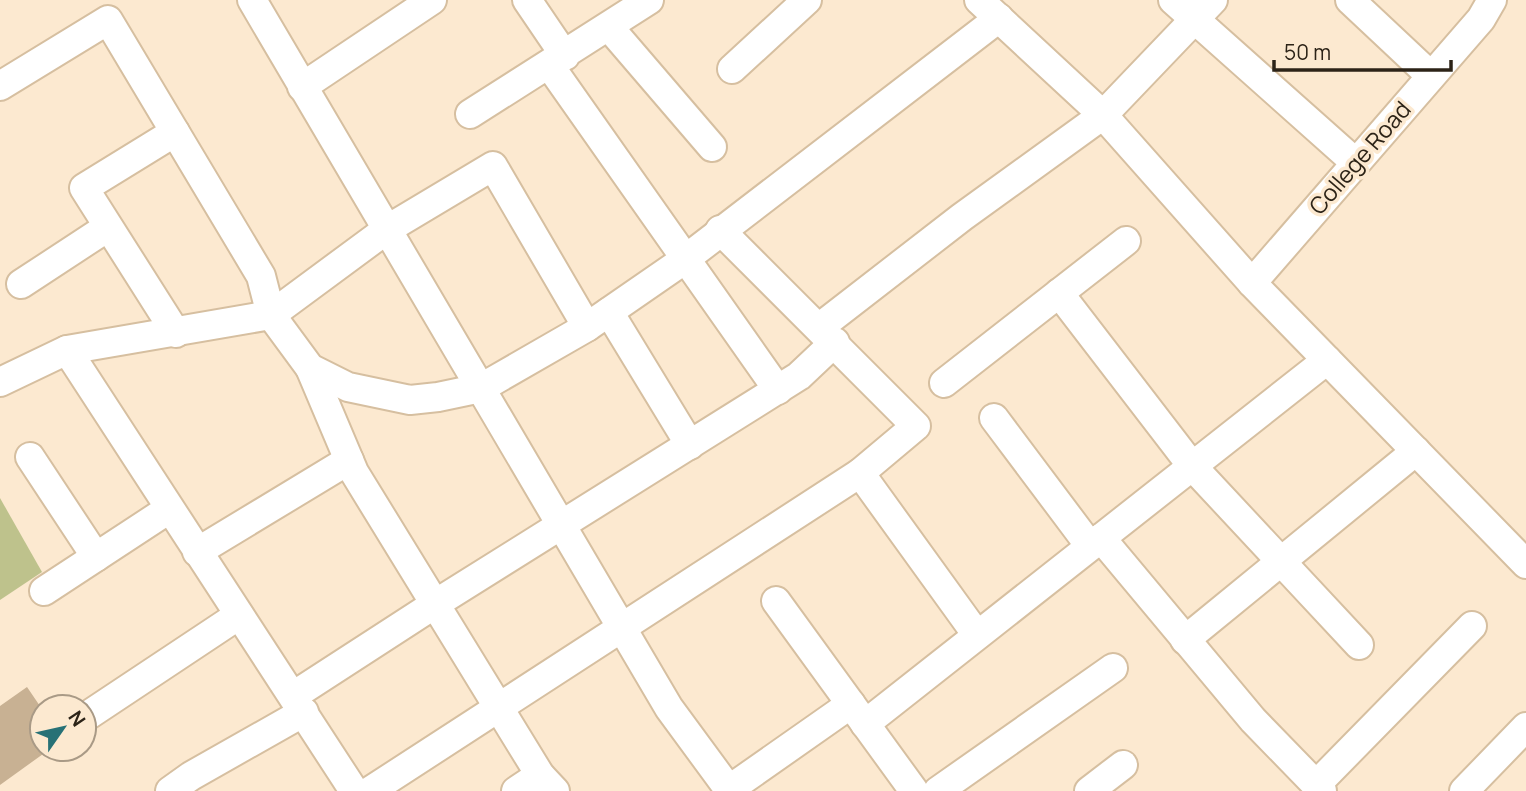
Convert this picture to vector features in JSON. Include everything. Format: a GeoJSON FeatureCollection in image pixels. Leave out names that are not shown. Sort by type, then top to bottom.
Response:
{"type":"FeatureCollection","features":[{"type":"Feature","properties":{"kind":"street"},"geometry":{"type":"LineString","coordinates":[[252,0],[669,708],[729,791],[858,714],[977,635],[1327,360]]}},
{"type":"Feature","properties":{"kind":"street"},"geometry":{"type":"LineString","coordinates":[[302,87],[432,0]]}},
{"type":"Feature","properties":{"kind":"street"},"geometry":{"type":"LineString","coordinates":[[527,0],[557,61],[684,260],[778,390]]}},
{"type":"Feature","properties":{"kind":"street"},"geometry":{"type":"LineString","coordinates":[[470,114],[649,0]]}},
{"type":"Feature","properties":{"kind":"street"},"geometry":{"type":"LineString","coordinates":[[732,69],[807,0]]}},
{"type":"Feature","properties":{"kind":"street"},"geometry":{"type":"LineString","coordinates":[[1173,0],[1203,10],[1356,163]]}},
{"type":"Feature","properties":{"kind":"street"},"geometry":{"type":"LineString","coordinates":[[1350,0],[1432,76]]}},
{"type":"Feature","properties":{"kind":"street","name":"College Road"},"geometry":{"type":"LineString","coordinates":[[1252,283],[1481,19],[1492,0]]}},
{"type":"Feature","properties":{"kind":"street"},"geometry":{"type":"LineString","coordinates":[[310,368],[348,387],[410,400],[481,388],[598,320],[684,260],[989,9],[1103,115],[1252,283],[1526,564]]}},
{"type":"Feature","properties":{"kind":"street"},"geometry":{"type":"LineString","coordinates":[[170,791],[298,704],[435,604],[799,376],[828,335],[962,217],[1103,115],[1203,10]]}},
{"type":"Feature","properties":{"kind":"street"},"geometry":{"type":"LineString","coordinates":[[0,86],[108,20],[261,276],[271,315],[310,368],[349,460],[499,709],[548,783],[516,791]]}},
{"type":"Feature","properties":{"kind":"street"},"geometry":{"type":"LineString","coordinates":[[609,27],[712,147]]}},
{"type":"Feature","properties":{"kind":"street"},"geometry":{"type":"LineString","coordinates":[[175,132],[84,188],[176,333]]}},
{"type":"Feature","properties":{"kind":"street"},"geometry":{"type":"LineString","coordinates":[[0,382],[67,350],[271,315],[386,230],[493,166],[598,320],[690,445]]}},
{"type":"Feature","properties":{"kind":"street"},"geometry":{"type":"LineString","coordinates":[[22,284],[108,227]]}},
{"type":"Feature","properties":{"kind":"street"},"geometry":{"type":"LineString","coordinates":[[370,791],[860,473],[916,426],[828,335],[720,230]]}},
{"type":"Feature","properties":{"kind":"street"},"geometry":{"type":"LineString","coordinates":[[944,383],[1126,241]]}},
{"type":"Feature","properties":{"kind":"street"},"geometry":{"type":"LineString","coordinates":[[1059,293],[1192,466],[1359,645]]}},
{"type":"Feature","properties":{"kind":"street"},"geometry":{"type":"LineString","coordinates":[[67,350],[354,791]]}},
{"type":"Feature","properties":{"kind":"street"},"geometry":{"type":"LineString","coordinates":[[994,418],[1095,542],[1185,640],[1253,720],[1319,788],[1472,626]]}},
{"type":"Feature","properties":{"kind":"street"},"geometry":{"type":"LineString","coordinates":[[1185,640],[1416,451]]}},
{"type":"Feature","properties":{"kind":"street"},"geometry":{"type":"LineString","coordinates":[[30,457],[96,556]]}},
{"type":"Feature","properties":{"kind":"street"},"geometry":{"type":"LineString","coordinates":[[197,552],[349,460]]}},
{"type":"Feature","properties":{"kind":"street"},"geometry":{"type":"LineString","coordinates":[[860,473],[977,635]]}},
{"type":"Feature","properties":{"kind":"street"},"geometry":{"type":"LineString","coordinates":[[44,591],[169,509]]}},
{"type":"Feature","properties":{"kind":"street"},"geometry":{"type":"LineString","coordinates":[[776,601],[914,791]]}},
{"type":"Feature","properties":{"kind":"street"},"geometry":{"type":"LineString","coordinates":[[98,709],[239,615]]}},
{"type":"Feature","properties":{"kind":"street"},"geometry":{"type":"LineString","coordinates":[[938,791],[1113,668]]}},
{"type":"Feature","properties":{"kind":"street"},"geometry":{"type":"LineString","coordinates":[[1464,791],[1526,727]]}},
{"type":"Feature","properties":{"kind":"street"},"geometry":{"type":"LineString","coordinates":[[1089,791],[1122,765]]}},
{"type":"Feature","properties":{"kind":"green space"},"geometry":{"type":"Polygon","coordinates":[[[0,498],[42,572],[0,600],[0,498]]]}},
{"type":"Feature","properties":{"kind":"building"},"geometry":{"type":"Polygon","coordinates":[[[27,687],[31,693],[28,693],[28,763],[31,763],[0,785],[0,706],[27,687]]]}}]}
